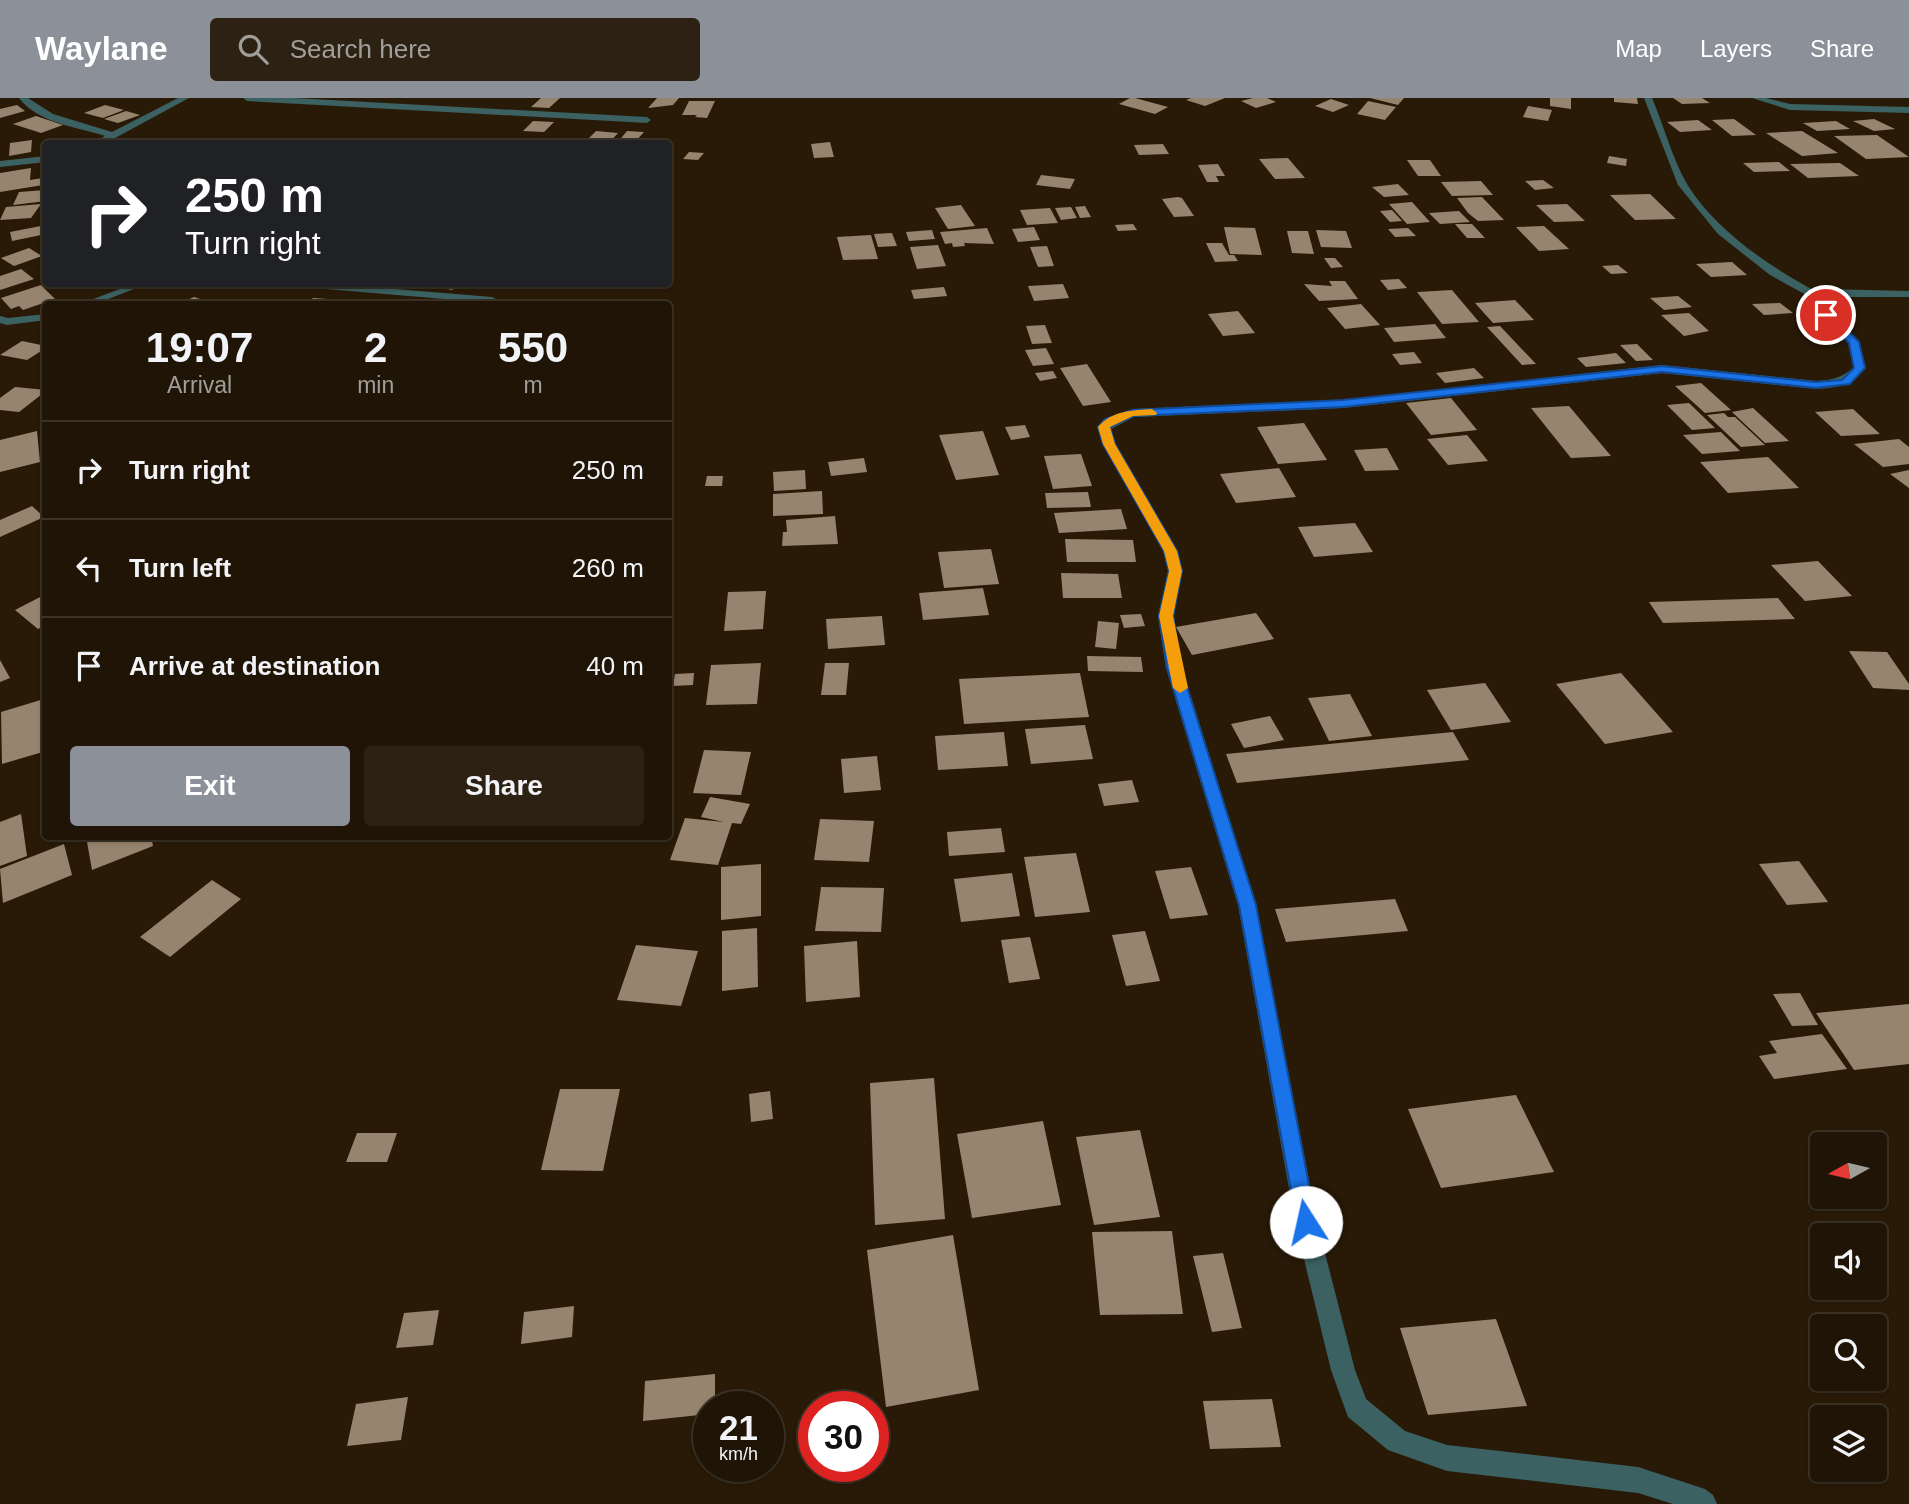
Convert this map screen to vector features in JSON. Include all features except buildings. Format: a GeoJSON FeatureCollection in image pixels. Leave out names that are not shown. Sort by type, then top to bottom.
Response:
{"type":"FeatureCollection","features":[{"type":"Feature","properties":{"kind":"street"},"geometry":{"type":"LineString","coordinates":[[23,98],[26,105],[41,113],[113,135]]}},
{"type":"Feature","properties":{"kind":"street"},"geometry":{"type":"LineString","coordinates":[[104,140],[185,98]]}},
{"type":"Feature","properties":{"kind":"street"},"geometry":{"type":"LineString","coordinates":[[247,98],[647,120]]}},
{"type":"Feature","properties":{"kind":"street"},"geometry":{"type":"LineString","coordinates":[[1648,98],[1683,185],[1722,232],[1774,273],[1814,295],[1824,292],[1909,294]]}},
{"type":"Feature","properties":{"kind":"street"},"geometry":{"type":"LineString","coordinates":[[1756,98],[1790,107],[1909,110]]}},
{"type":"Feature","properties":{"kind":"street"},"geometry":{"type":"LineString","coordinates":[[0,164],[42,159]]}},
{"type":"Feature","properties":{"kind":"street"},"geometry":{"type":"LineString","coordinates":[[94,301],[134,287]]}},
{"type":"Feature","properties":{"kind":"street"},"geometry":{"type":"LineString","coordinates":[[338,287],[492,300]]}},
{"type":"Feature","properties":{"kind":"street"},"geometry":{"type":"LineString","coordinates":[[1704,1504],[1696,1498],[1638,1480],[1447,1458],[1397,1441],[1357,1408],[1343,1370],[1306,1222],[1247,905],[1174,668],[1166,616],[1175,571],[1170,551],[1109,444],[1104,427],[1109,422],[1132,413],[1343,404],[1662,369],[1816,385],[1846,382],[1860,368],[1854,342],[1812,302],[1814,295]]}},
{"type":"Feature","properties":{"kind":"street"},"geometry":{"type":"LineString","coordinates":[[0,319],[7,322],[42,318]]}},
{"type":"Feature","properties":{"kind":"slow traffic"},"geometry":{"type":"LineString","coordinates":[[1152,413],[1132,413],[1109,422],[1104,427],[1109,444],[1170,551],[1175,571],[1166,616],[1180,688]]}},
{"type":"Feature","properties":{"kind":"route"},"geometry":{"type":"LineString","coordinates":[[1306,1222],[1247,905],[1174,668],[1166,616],[1175,571],[1170,551],[1109,444],[1104,427],[1109,422],[1132,413],[1343,404],[1662,369],[1816,385],[1838,384],[1846,382],[1860,368],[1854,342],[1826,315]]}}]}
